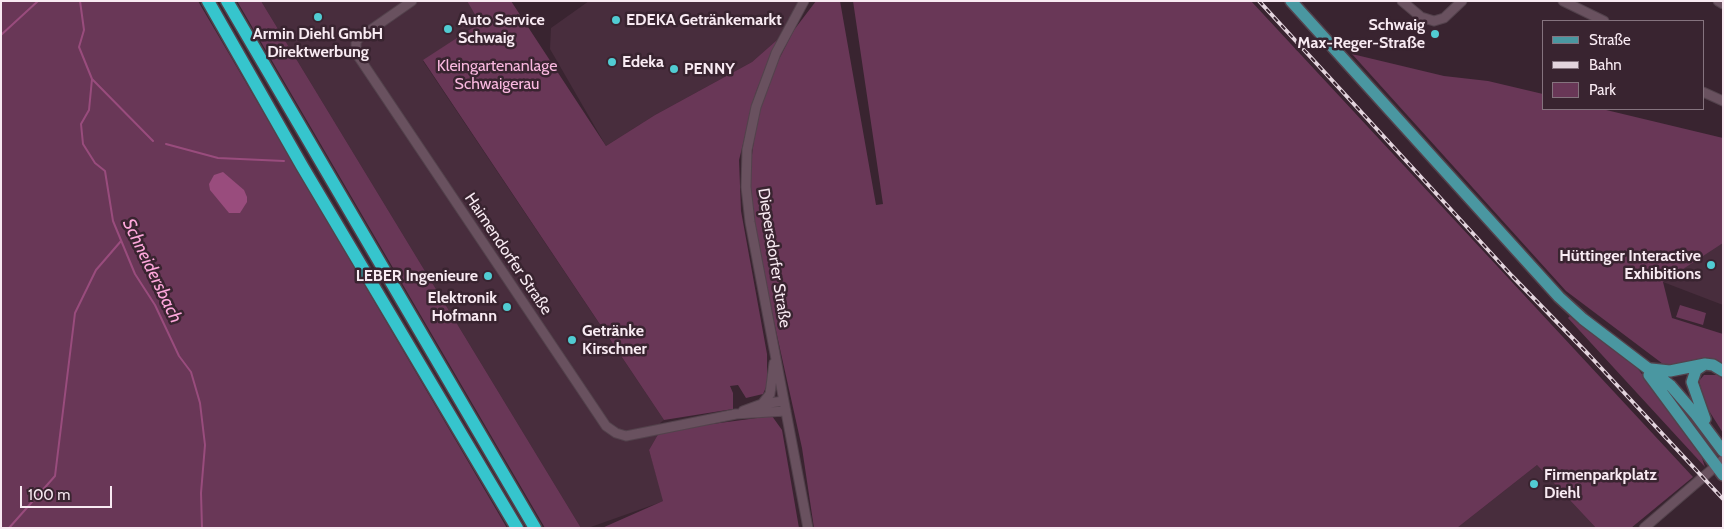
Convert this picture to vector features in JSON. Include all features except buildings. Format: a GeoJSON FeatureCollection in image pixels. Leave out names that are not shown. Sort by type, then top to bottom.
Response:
{"type":"FeatureCollection","features":[{"type":"Feature","properties":{"kind":"highway"},"geometry":{"type":"LineString","coordinates":[[208,1],[302,166],[517,528]]}},
{"type":"Feature","properties":{"kind":"highway"},"geometry":{"type":"LineString","coordinates":[[226,1],[535,528]]}},
{"type":"Feature","properties":{"kind":"main road"},"geometry":{"type":"LineString","coordinates":[[1291,1],[1559,297],[1583,319],[1651,369],[1682,398],[1718,444]]}},
{"type":"Feature","properties":{"kind":"main road"},"geometry":{"type":"LineString","coordinates":[[1631,355],[1668,397],[1719,463],[1723,475]]}},
{"type":"Feature","properties":{"kind":"main road"},"geometry":{"type":"LineString","coordinates":[[1651,369],[1670,371],[1705,364],[1713,365],[1723,371]]}},
{"type":"Feature","properties":{"kind":"main road"},"geometry":{"type":"LineString","coordinates":[[1705,364],[1696,370],[1692,382],[1700,409],[1718,444]]}},
{"type":"Feature","properties":{"kind":"street","name":"Diepersdorfer Straße"},"geometry":{"type":"LineString","coordinates":[[804,1],[765,79],[756,107],[747,150],[746,187],[750,222],[808,528]]}},
{"type":"Feature","properties":{"kind":"street"},"geometry":{"type":"LineString","coordinates":[[1402,1],[1421,18],[1434,21],[1444,18],[1462,1]]}},
{"type":"Feature","properties":{"kind":"street"},"geometry":{"type":"LineString","coordinates":[[1563,1],[1602,20]]}},
{"type":"Feature","properties":{"kind":"street"},"geometry":{"type":"LineString","coordinates":[[1718,1],[1723,4]]}},
{"type":"Feature","properties":{"kind":"street","name":"Haimendorfer Straße"},"geometry":{"type":"LineString","coordinates":[[410,2],[359,38],[356,42],[356,53],[606,426],[616,434],[626,436],[736,414],[786,411]]}},
{"type":"Feature","properties":{"kind":"street"},"geometry":{"type":"LineString","coordinates":[[1704,92],[1723,101]]}},
{"type":"Feature","properties":{"kind":"street"},"geometry":{"type":"LineString","coordinates":[[762,404],[770,394],[773,384],[774,351]]}},
{"type":"Feature","properties":{"kind":"street","name":"Haimendorfer Straße"},"geometry":{"type":"LineString","coordinates":[[736,414],[762,404],[784,401]]}},
{"type":"Feature","properties":{"kind":"street"},"geometry":{"type":"LineString","coordinates":[[1644,528],[1719,463]]}},
{"type":"Feature","properties":{"kind":"shaded area"},"geometry":{"type":"Polygon","coordinates":[[[261,1],[467,1],[481,23],[423,61],[664,420],[660,423],[660,431],[649,450],[664,501],[588,528],[581,528],[261,1]]]}},
{"type":"Feature","properties":{"kind":"shaded area"},"geometry":{"type":"Polygon","coordinates":[[[589,1],[799,1],[777,40],[752,62],[655,115],[606,146],[550,49],[551,28],[589,1]]]}},
{"type":"Feature","properties":{"kind":"shaded area"},"geometry":{"type":"Polygon","coordinates":[[[223,172],[244,190],[247,197],[247,202],[240,213],[229,213],[210,190],[209,184],[214,175],[223,172]]]}},
{"type":"Feature","properties":{"kind":"shaded area"},"geometry":{"type":"Polygon","coordinates":[[[1723,243],[1723,305],[1663,282],[1711,249],[1723,243]]]}},
{"type":"Feature","properties":{"kind":"shaded area","name":"Firmenparkplatz Diehl"},"geometry":{"type":"Polygon","coordinates":[[[1537,465],[1596,528],[1457,528],[1537,465]]]}},
{"type":"Feature","properties":{"kind":"green space"},"geometry":{"type":"Polygon","coordinates":[[[1,1],[198,1],[507,528],[1,528],[1,1]]]}},
{"type":"Feature","properties":{"kind":"green space"},"geometry":{"type":"Polygon","coordinates":[[[237,1],[261,1],[581,528],[545,528],[237,1]]]}},
{"type":"Feature","properties":{"kind":"green space","name":"Kleingartenanlage Schwaigerau"},"geometry":{"type":"Polygon","coordinates":[[[467,1],[511,1],[606,146],[655,115],[752,62],[777,40],[756,92],[739,160],[741,211],[767,354],[767,385],[763,394],[746,398],[738,385],[730,386],[733,393],[733,409],[664,420],[423,60],[480,23],[467,1]]]}},
{"type":"Feature","properties":{"kind":"green space"},"geometry":{"type":"Polygon","coordinates":[[[816,1],[840,1],[876,205],[883,204],[853,1],[1251,1],[1693,477],[1631,528],[1596,528],[1537,465],[1457,528],[814,528],[802,448],[757,245],[750,170],[758,109],[778,61],[794,30],[816,1]]]}},
{"type":"Feature","properties":{"kind":"green space"},"geometry":{"type":"Polygon","coordinates":[[[1352,54],[1444,76],[1488,81],[1542,94],[1542,110],[1606,110],[1723,138],[1723,243],[1663,282],[1672,318],[1723,334],[1723,363],[1712,358],[1667,367],[1566,291],[1352,54]]]}},
{"type":"Feature","properties":{"kind":"green space"},"geometry":{"type":"Polygon","coordinates":[[[1680,305],[1706,313],[1703,325],[1676,317],[1680,305]]]}},
{"type":"Feature","properties":{"kind":"green space"},"geometry":{"type":"Polygon","coordinates":[[[1570,316],[1635,365],[1699,449],[1705,467],[1568,318],[1570,316]]]}},
{"type":"Feature","properties":{"kind":"green space"},"geometry":{"type":"Polygon","coordinates":[[[1704,375],[1719,375],[1723,380],[1723,433],[1706,406],[1699,381],[1704,375]]]}},
{"type":"Feature","properties":{"kind":"green space"},"geometry":{"type":"Polygon","coordinates":[[[772,416],[782,430],[799,528],[602,528],[663,501],[649,450],[660,431],[772,416]]]}},
{"type":"Feature","properties":{"kind":"waterway"},"geometry":{"type":"LineString","coordinates":[[1,35],[38,1]]}},
{"type":"Feature","properties":{"kind":"waterway","name":"Schneidersbach"},"geometry":{"type":"LineString","coordinates":[[80,1],[84,30],[79,47],[92,79],[89,110],[81,124],[83,144],[95,163],[105,171],[113,221],[135,274],[155,305],[179,356],[191,372],[200,403],[205,445],[201,493],[202,528]]}},
{"type":"Feature","properties":{"kind":"waterway"},"geometry":{"type":"LineString","coordinates":[[92,79],[153,141]]}},
{"type":"Feature","properties":{"kind":"waterway"},"geometry":{"type":"LineString","coordinates":[[166,144],[218,158],[284,161]]}},
{"type":"Feature","properties":{"kind":"waterway"},"geometry":{"type":"LineString","coordinates":[[9,528],[55,476],[75,313],[96,270],[121,241]]}},
{"type":"Feature","properties":{"kind":"railway"},"geometry":{"type":"LineString","coordinates":[[1259,1],[1512,276],[1589,355],[1723,499]]}},
{"type":"Feature","properties":{"kind":"place","name":"Armin Diehl GmbH Direktwerbung"},"geometry":{"type":"Point","coordinates":[318,17]}},
{"type":"Feature","properties":{"kind":"place","name":"EDEKA Getränkemarkt"},"geometry":{"type":"Point","coordinates":[616,20]}},
{"type":"Feature","properties":{"kind":"place","name":"Auto Service Schwaig"},"geometry":{"type":"Point","coordinates":[448,29]}},
{"type":"Feature","properties":{"kind":"place","name":"Schwaig Max-Reger-Straße"},"geometry":{"type":"Point","coordinates":[1435,34]}},
{"type":"Feature","properties":{"kind":"place","name":"Edeka"},"geometry":{"type":"Point","coordinates":[612,62]}},
{"type":"Feature","properties":{"kind":"place","name":"PENNY"},"geometry":{"type":"Point","coordinates":[674,69]}},
{"type":"Feature","properties":{"kind":"place","name":"Hüttinger Interactive Exhibitions"},"geometry":{"type":"Point","coordinates":[1711,265]}},
{"type":"Feature","properties":{"kind":"place","name":"LEBER Ingenieure"},"geometry":{"type":"Point","coordinates":[488,276]}},
{"type":"Feature","properties":{"kind":"place","name":"Elektronik Hofmann"},"geometry":{"type":"Point","coordinates":[507,307]}},
{"type":"Feature","properties":{"kind":"place","name":"Getränke Kirschner"},"geometry":{"type":"Point","coordinates":[572,340]}},
{"type":"Feature","properties":{"kind":"place","name":"Firmenparkplatz Diehl"},"geometry":{"type":"Point","coordinates":[1534,484]}}]}
